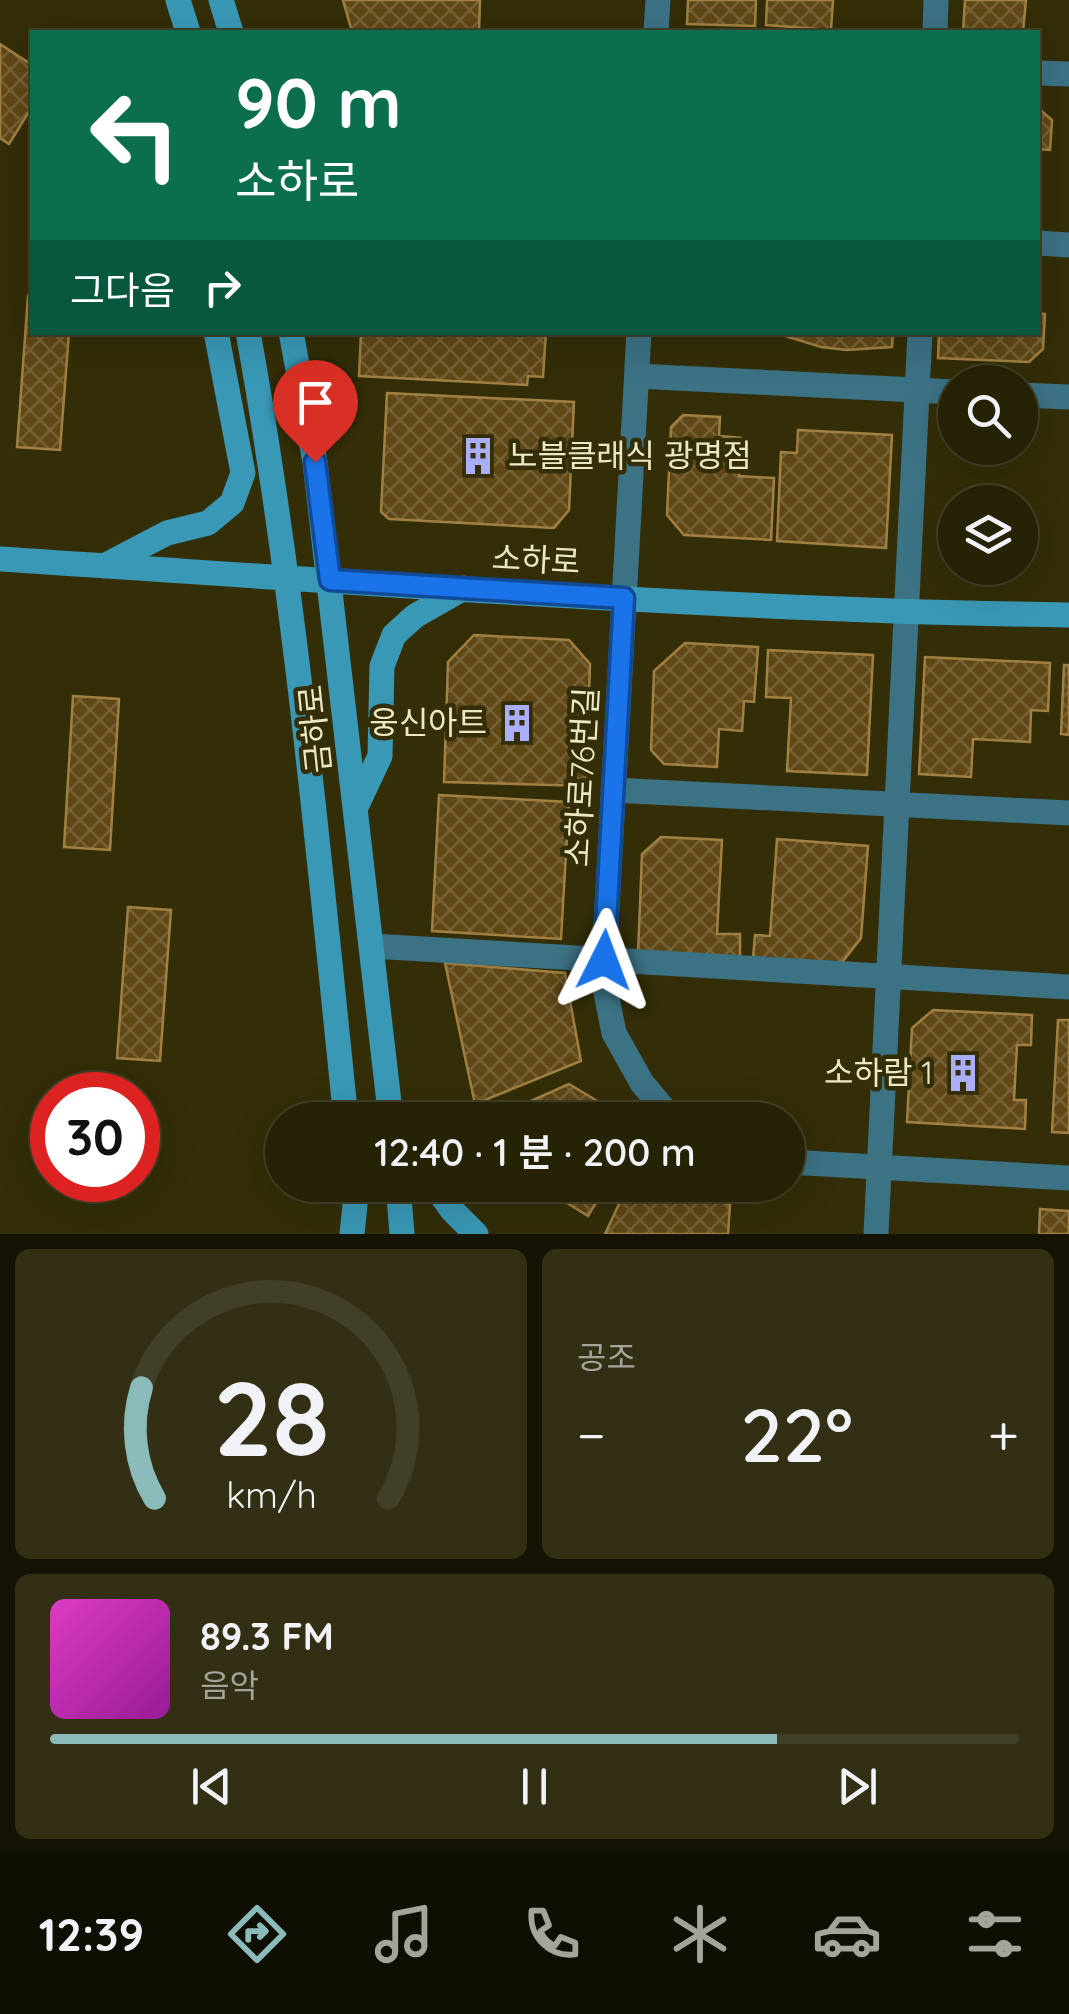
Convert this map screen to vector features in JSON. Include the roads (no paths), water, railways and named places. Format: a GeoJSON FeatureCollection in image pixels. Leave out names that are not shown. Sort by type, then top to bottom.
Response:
{"type":"FeatureCollection","features":[{"type":"Feature","properties":{"kind":"main road"},"geometry":{"type":"LineString","coordinates":[[178,0],[187,30]]}},
{"type":"Feature","properties":{"kind":"main road"},"geometry":{"type":"LineString","coordinates":[[221,0],[230,30]]}},
{"type":"Feature","properties":{"kind":"main road"},"geometry":{"type":"LineString","coordinates":[[104,566],[167,533],[208,524],[232,503],[243,473],[217,335]]}},
{"type":"Feature","properties":{"kind":"main road","name":"금하로"},"geometry":{"type":"LineString","coordinates":[[249,335],[273,470],[287,578],[344,1102]]}},
{"type":"Feature","properties":{"kind":"main road","name":"금하로"},"geometry":{"type":"LineString","coordinates":[[293,335],[315,462],[330,580],[389,1102]]}},
{"type":"Feature","properties":{"kind":"main road","name":"소하로"},"geometry":{"type":"LineString","coordinates":[[0,559],[624,598],[906,613],[1069,616]]}},
{"type":"Feature","properties":{"kind":"main road"},"geometry":{"type":"LineString","coordinates":[[356,807],[380,756],[382,666],[394,636],[415,616],[464,588]]}},
{"type":"Feature","properties":{"kind":"main road"},"geometry":{"type":"LineString","coordinates":[[352,1234],[355,1202]]}},
{"type":"Feature","properties":{"kind":"main road"},"geometry":{"type":"LineString","coordinates":[[399,1202],[402,1234]]}},
{"type":"Feature","properties":{"kind":"main road"},"geometry":{"type":"LineString","coordinates":[[446,1202],[476,1234]]}},
{"type":"Feature","properties":{"kind":"street"},"geometry":{"type":"LineString","coordinates":[[656,30],[658,0]]}},
{"type":"Feature","properties":{"kind":"street"},"geometry":{"type":"LineString","coordinates":[[935,30],[936,0]]}},
{"type":"Feature","properties":{"kind":"street"},"geometry":{"type":"LineString","coordinates":[[1040,73],[1069,74]]}},
{"type":"Feature","properties":{"kind":"street"},"geometry":{"type":"LineString","coordinates":[[1040,243],[1069,245]]}},
{"type":"Feature","properties":{"kind":"street","name":"소하로76번길"},"geometry":{"type":"LineString","coordinates":[[639,335],[603,978],[614,1033],[642,1084],[658,1102]]}},
{"type":"Feature","properties":{"kind":"street"},"geometry":{"type":"LineString","coordinates":[[876,1234],[920,335]]}},
{"type":"Feature","properties":{"kind":"street"},"geometry":{"type":"LineString","coordinates":[[637,376],[938,391]]}},
{"type":"Feature","properties":{"kind":"street"},"geometry":{"type":"LineString","coordinates":[[1038,396],[1069,397]]}},
{"type":"Feature","properties":{"kind":"street"},"geometry":{"type":"LineString","coordinates":[[613,790],[1069,813]]}},
{"type":"Feature","properties":{"kind":"street"},"geometry":{"type":"LineString","coordinates":[[372,946],[1069,987]]}},
{"type":"Feature","properties":{"kind":"street"},"geometry":{"type":"LineString","coordinates":[[805,1163],[1069,1178]]}},
{"type":"Feature","properties":{"kind":"place","name":"노블클래식 광명점"},"geometry":{"type":"Point","coordinates":[478,456]}},
{"type":"Feature","properties":{"kind":"place","name":"웅신아트"},"geometry":{"type":"Point","coordinates":[517,723]}},
{"type":"Feature","properties":{"kind":"place","name":"소하람 1"},"geometry":{"type":"Point","coordinates":[963,1073]}}]}
